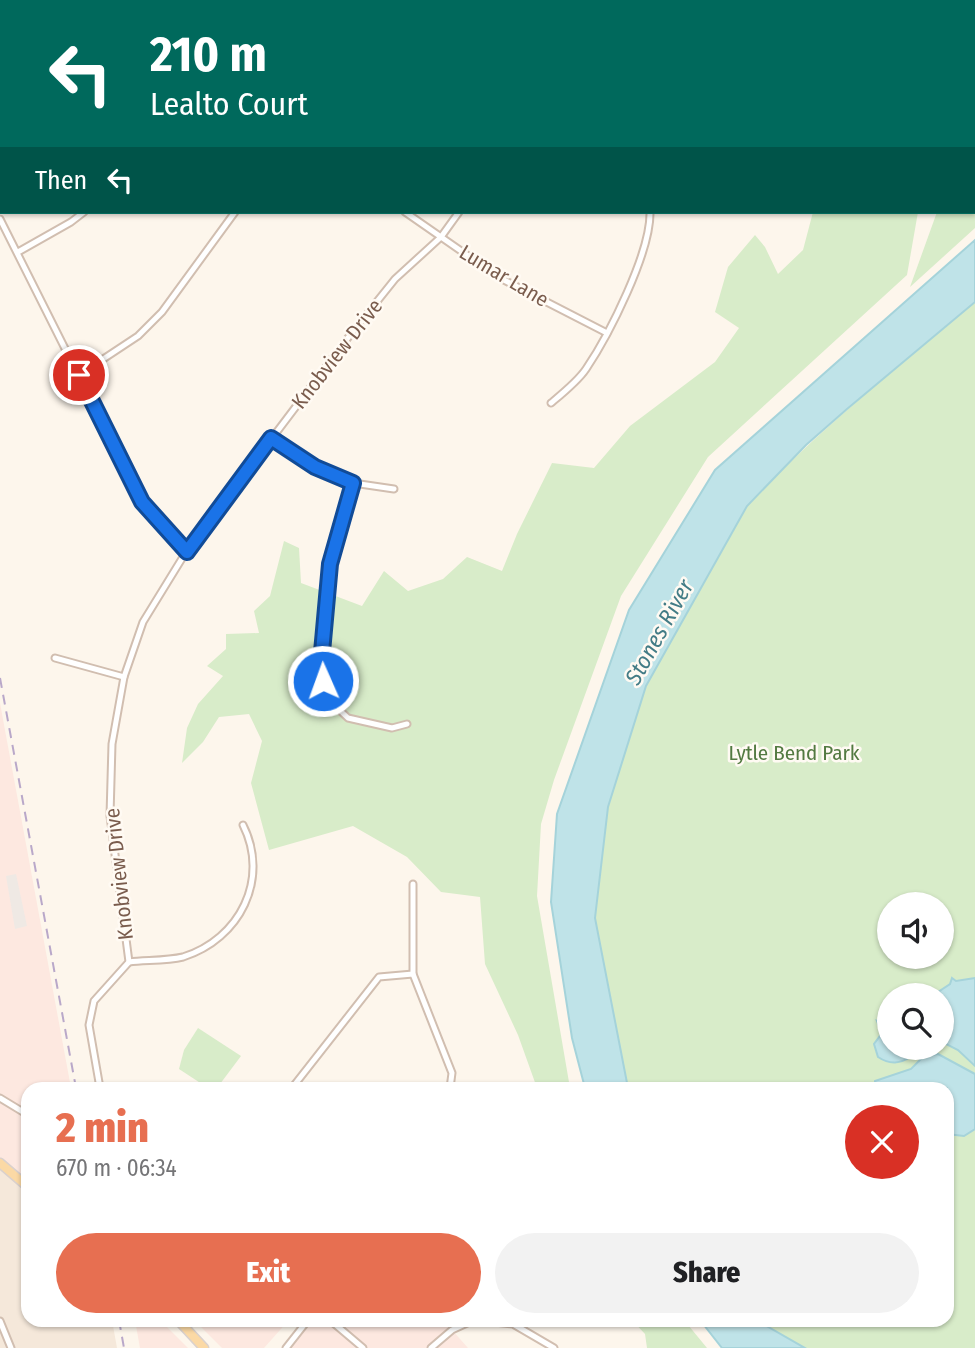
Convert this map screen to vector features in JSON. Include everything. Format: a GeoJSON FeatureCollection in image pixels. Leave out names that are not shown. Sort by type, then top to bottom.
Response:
{"type":"FeatureCollection","features":[{"type":"Feature","properties":{"kind":"main road"},"geometry":{"type":"LineString","coordinates":[[0,1163],[21,1181]]}},
{"type":"Feature","properties":{"kind":"main road"},"geometry":{"type":"LineString","coordinates":[[184,1327],[204,1348]]}},
{"type":"Feature","properties":{"kind":"street"},"geometry":{"type":"LineString","coordinates":[[18,252],[81,214]]}},
{"type":"Feature","properties":{"kind":"street"},"geometry":{"type":"LineString","coordinates":[[79,375],[138,336],[162,312],[234,214]]}},
{"type":"Feature","properties":{"kind":"street","name":"Lumar Lane"},"geometry":{"type":"LineString","coordinates":[[408,214],[499,278],[607,333]]}},
{"type":"Feature","properties":{"kind":"street","name":"Knobview Drive"},"geometry":{"type":"LineString","coordinates":[[99,1082],[89,1025],[94,1001],[129,962],[110,816],[112,744],[124,677],[143,622],[187,552],[271,438],[395,279],[441,237],[457,214]]}},
{"type":"Feature","properties":{"kind":"street"},"geometry":{"type":"LineString","coordinates":[[551,403],[585,371],[607,333],[636,270],[651,221],[650,214]]}},
{"type":"Feature","properties":{"kind":"street"},"geometry":{"type":"LineString","coordinates":[[0,219],[142,502],[187,552]]}},
{"type":"Feature","properties":{"kind":"street"},"geometry":{"type":"LineString","coordinates":[[271,438],[315,467],[353,483],[394,489]]}},
{"type":"Feature","properties":{"kind":"street"},"geometry":{"type":"LineString","coordinates":[[353,483],[330,564],[321,663],[323,681],[333,704],[348,718],[392,728],[407,724]]}},
{"type":"Feature","properties":{"kind":"street"},"geometry":{"type":"LineString","coordinates":[[55,658],[124,677]]}},
{"type":"Feature","properties":{"kind":"street"},"geometry":{"type":"LineString","coordinates":[[129,962],[182,957],[213,943],[240,915],[254,881],[251,841],[243,825]]}},
{"type":"Feature","properties":{"kind":"street"},"geometry":{"type":"LineString","coordinates":[[413,884],[413,974],[452,1073],[451,1082]]}},
{"type":"Feature","properties":{"kind":"street"},"geometry":{"type":"LineString","coordinates":[[297,1082],[379,977],[413,974]]}},
{"type":"Feature","properties":{"kind":"street"},"geometry":{"type":"LineString","coordinates":[[0,1098],[21,1111]]}},
{"type":"Feature","properties":{"kind":"street"},"geometry":{"type":"LineString","coordinates":[[0,1321],[11,1348]]}},
{"type":"Feature","properties":{"kind":"street"},"geometry":{"type":"LineString","coordinates":[[286,1348],[302,1327]]}},
{"type":"Feature","properties":{"kind":"street"},"geometry":{"type":"LineString","coordinates":[[338,1327],[363,1348]]}},
{"type":"Feature","properties":{"kind":"street"},"geometry":{"type":"LineString","coordinates":[[431,1348],[456,1327]]}},
{"type":"Feature","properties":{"kind":"street"},"geometry":{"type":"LineString","coordinates":[[518,1327],[554,1348]]}},
{"type":"Feature","properties":{"kind":"shaded area"},"geometry":{"type":"Polygon","coordinates":[[[0,703],[70,1082],[21,1082],[21,1181],[0,1163],[0,703]]]}},
{"type":"Feature","properties":{"kind":"shaded area"},"geometry":{"type":"Polygon","coordinates":[[[16,874],[27,926],[15,929],[6,876],[16,874]]]}},
{"type":"Feature","properties":{"kind":"shaded area"},"geometry":{"type":"Polygon","coordinates":[[[0,1163],[21,1181],[21,1327],[113,1327],[117,1348],[0,1348],[0,1163]]]}},
{"type":"Feature","properties":{"kind":"shaded area"},"geometry":{"type":"Polygon","coordinates":[[[136,1327],[167,1327],[188,1348],[140,1348],[136,1327]]]}},
{"type":"Feature","properties":{"kind":"shaded area"},"geometry":{"type":"Polygon","coordinates":[[[201,1327],[283,1327],[264,1348],[222,1348],[201,1327]]]}},
{"type":"Feature","properties":{"kind":"shaded area"},"geometry":{"type":"Polygon","coordinates":[[[302,1327],[458,1327],[452,1330],[468,1348],[286,1348],[302,1327]]]}},
{"type":"Feature","properties":{"kind":"green space"},"geometry":{"type":"Polygon","coordinates":[[[812,214],[918,214],[907,275],[708,457],[621,596],[554,780],[541,824],[537,896],[569,1082],[535,1082],[518,1035],[485,964],[480,897],[441,892],[407,857],[353,826],[269,850],[251,783],[262,741],[249,714],[219,717],[203,742],[182,763],[187,728],[198,704],[223,676],[207,666],[226,649],[226,634],[259,633],[254,611],[270,596],[284,541],[299,548],[301,583],[362,606],[384,571],[408,591],[443,579],[467,557],[502,571],[552,463],[594,468],[630,426],[715,362],[739,328],[715,312],[728,267],[755,235],[765,247],[778,274],[803,250],[812,214]]]}},
{"type":"Feature","properties":{"kind":"green space"},"geometry":{"type":"Polygon","coordinates":[[[936,214],[975,214],[975,228],[910,287],[936,214]]]}},
{"type":"Feature","properties":{"kind":"green space","name":"Lytle Bend Park"},"geometry":{"type":"Polygon","coordinates":[[[975,302],[975,1348],[729,1348],[712,1327],[954,1327],[954,1082],[597,1082],[571,953],[640,658],[747,506],[829,426],[975,302]]]}},
{"type":"Feature","properties":{"kind":"green space"},"geometry":{"type":"Polygon","coordinates":[[[198,1028],[241,1056],[222,1082],[199,1082],[179,1069],[184,1050],[198,1028]]]}},
{"type":"Feature","properties":{"kind":"green space"},"geometry":{"type":"Polygon","coordinates":[[[638,1327],[690,1327],[707,1348],[647,1348],[645,1334],[638,1327]]]}},
{"type":"Feature","properties":{"kind":"water","name":"Stones River"},"geometry":{"type":"Polygon","coordinates":[[[975,240],[975,302],[806,445],[747,506],[646,686],[608,807],[595,918],[627,1082],[583,1082],[572,1038],[551,902],[557,814],[629,610],[715,470],[975,240]]]}},
{"type":"Feature","properties":{"kind":"water"},"geometry":{"type":"Polygon","coordinates":[[[952,978],[956,981],[975,978],[975,1066],[954,1048],[954,983],[950,983],[952,978]]]}},
{"type":"Feature","properties":{"kind":"water"},"geometry":{"type":"Polygon","coordinates":[[[920,1060],[949,1060],[975,1074],[975,1129],[964,1136],[954,1135],[954,1082],[875,1082],[911,1069],[920,1060]]]}},
{"type":"Feature","properties":{"kind":"water"},"geometry":{"type":"Polygon","coordinates":[[[706,1327],[768,1327],[805,1348],[722,1348],[706,1327]]]}},
{"type":"Feature","properties":{"kind":"railway"},"geometry":{"type":"LineString","coordinates":[[0,678],[75,1082]]}},
{"type":"Feature","properties":{"kind":"railway"},"geometry":{"type":"LineString","coordinates":[[120,1327],[124,1348]]}},
{"type":"Feature","properties":{"kind":"route"},"geometry":{"type":"LineString","coordinates":[[79,375],[142,502],[187,552],[271,438],[315,467],[353,483],[330,564],[321,663],[323,681]]}}]}
